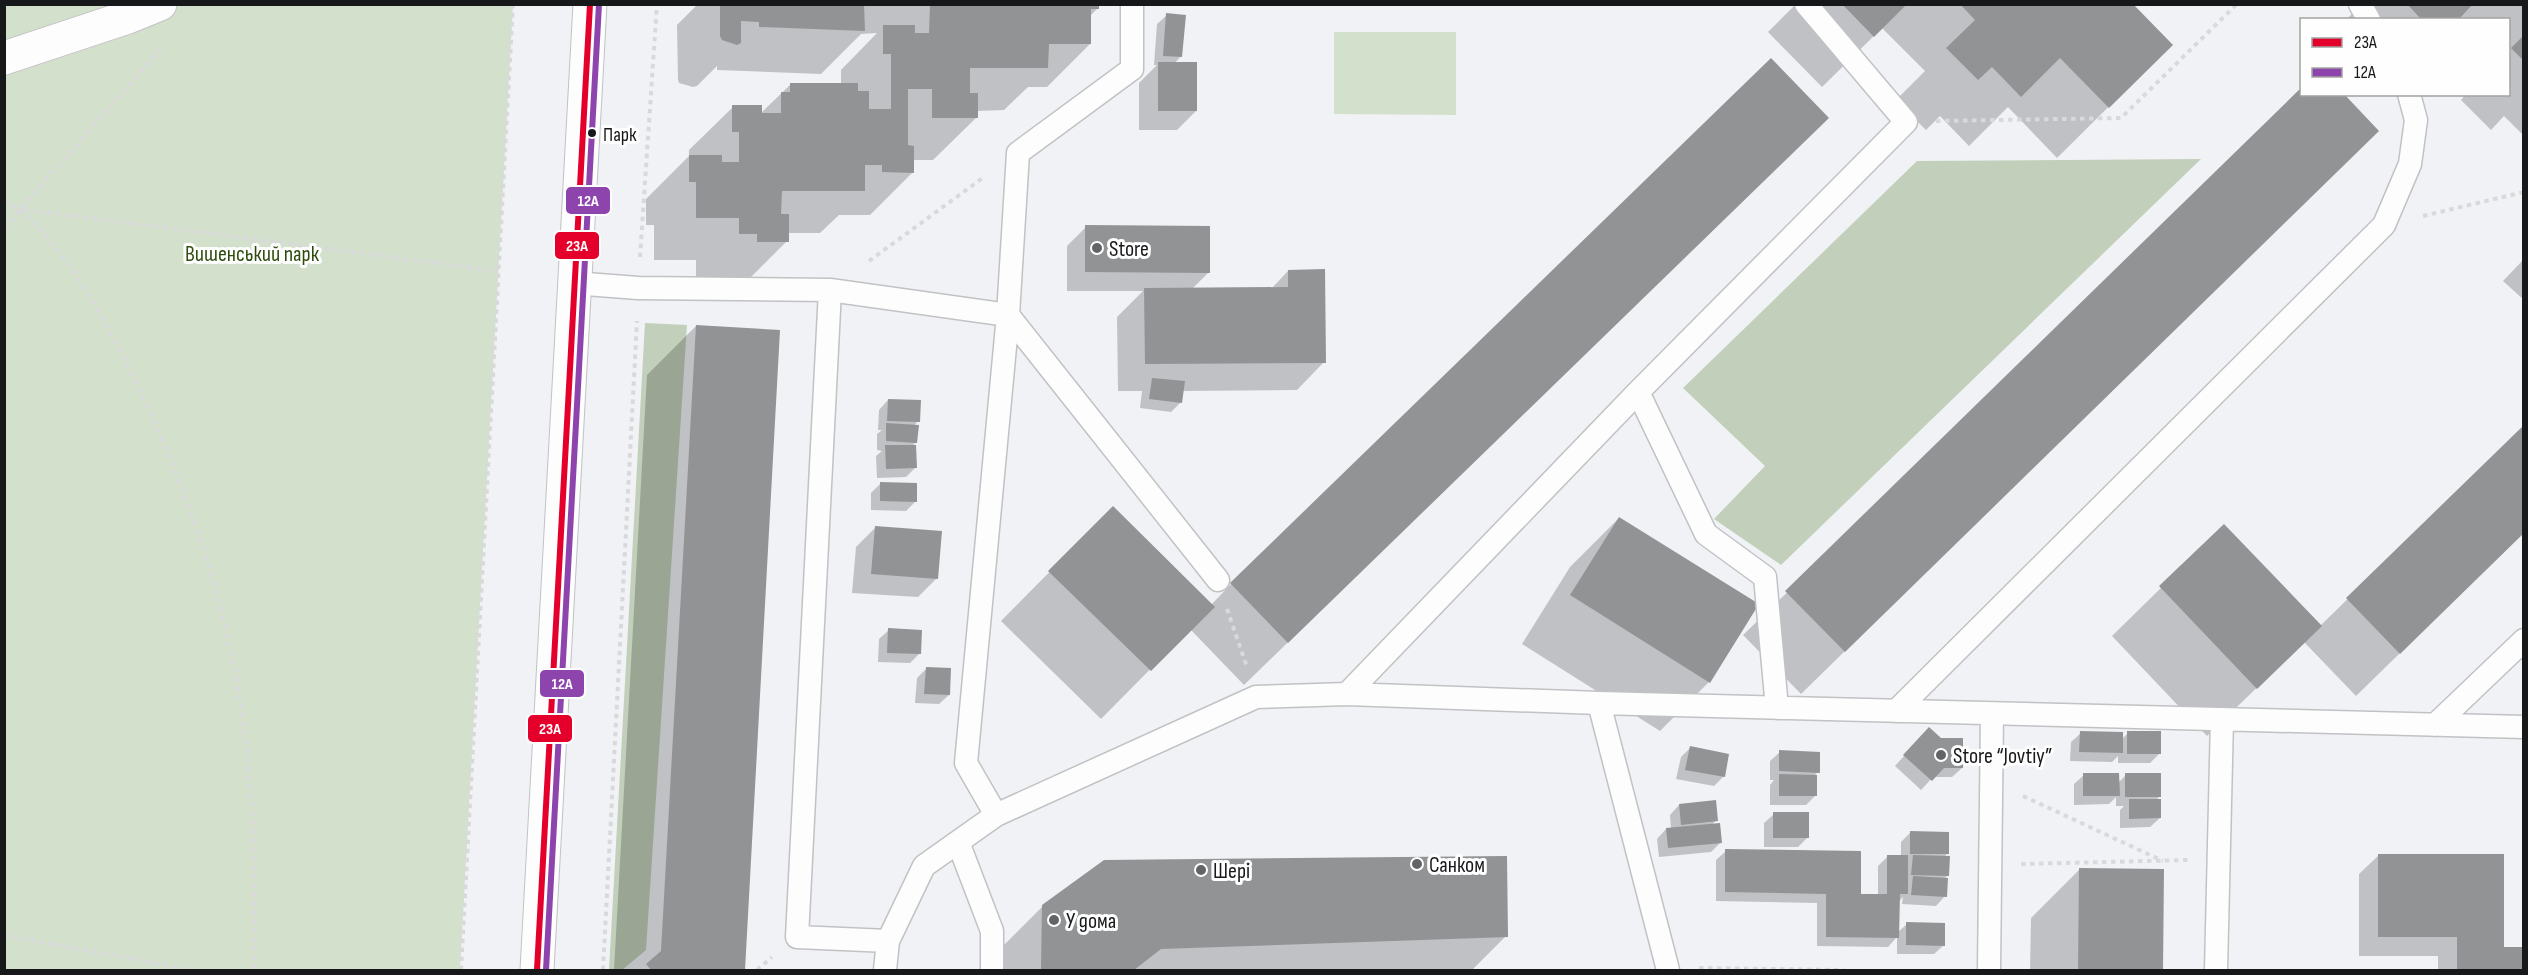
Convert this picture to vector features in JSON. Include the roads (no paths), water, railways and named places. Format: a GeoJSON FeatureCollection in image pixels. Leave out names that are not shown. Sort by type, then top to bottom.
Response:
{"type":"FeatureCollection","features":[{"type":"Feature","properties":{"kind":"street"},"geometry":{"type":"LineString","coordinates":[[4,58],[128,17],[160,4]]}},
{"type":"Feature","properties":{"kind":"street"},"geometry":{"type":"LineString","coordinates":[[537,970],[590,4]]}},
{"type":"Feature","properties":{"kind":"lane"},"geometry":{"type":"LineString","coordinates":[[996,815],[966,763],[1008,315],[1018,153],[1132,69],[1132,4]]}},
{"type":"Feature","properties":{"kind":"lane"},"geometry":{"type":"LineString","coordinates":[[1347,694],[1638,392],[1906,122],[1806,4]]}},
{"type":"Feature","properties":{"kind":"lane"},"geometry":{"type":"LineString","coordinates":[[2360,4],[2368,18]]}},
{"type":"Feature","properties":{"kind":"lane"},"geometry":{"type":"LineString","coordinates":[[1896,711],[2384,225],[2410,164],[2416,120],[2410,96]]}},
{"type":"Feature","properties":{"kind":"lane"},"geometry":{"type":"LineString","coordinates":[[573,283],[638,288],[830,290],[1008,315],[1218,580]]}},
{"type":"Feature","properties":{"kind":"lane"},"geometry":{"type":"LineString","coordinates":[[830,290],[797,937],[888,941]]}},
{"type":"Feature","properties":{"kind":"lane"},"geometry":{"type":"LineString","coordinates":[[1638,392],[1706,534],[1765,577],[1777,708]]}},
{"type":"Feature","properties":{"kind":"lane"},"geometry":{"type":"LineString","coordinates":[[2435,725],[2523,640]]}},
{"type":"Feature","properties":{"kind":"lane"},"geometry":{"type":"LineString","coordinates":[[885,970],[888,941],[924,866],[996,815],[1256,697],[1347,694],[1777,708],[2523,727]]}},
{"type":"Feature","properties":{"kind":"lane"},"geometry":{"type":"LineString","coordinates":[[1599,703],[1668,969]]}},
{"type":"Feature","properties":{"kind":"lane"},"geometry":{"type":"LineString","coordinates":[[1989,970],[1992,714]]}},
{"type":"Feature","properties":{"kind":"lane"},"geometry":{"type":"LineString","coordinates":[[2216,970],[2222,719]]}},
{"type":"Feature","properties":{"kind":"lane"},"geometry":{"type":"LineString","coordinates":[[958,842],[992,931],[992,970]]}},
{"type":"Feature","properties":{"kind":"place","name":"Парк"},"geometry":{"type":"Point","coordinates":[592,133]}},
{"type":"Feature","properties":{"kind":"place","name":"Store"},"geometry":{"type":"Point","coordinates":[1097,248]}},
{"type":"Feature","properties":{"kind":"place","name":"Store “Jovtiy”"},"geometry":{"type":"Point","coordinates":[1941,755]}},
{"type":"Feature","properties":{"kind":"place","name":"Санком"},"geometry":{"type":"Point","coordinates":[1417,864]}},
{"type":"Feature","properties":{"kind":"place","name":"Шері"},"geometry":{"type":"Point","coordinates":[1201,870]}},
{"type":"Feature","properties":{"kind":"place","name":"У дома"},"geometry":{"type":"Point","coordinates":[1054,920]}},
{"type":"Feature","properties":{"kind":"park label","name":"Вишенський парк"},"geometry":{"type":"Point","coordinates":[252,253]}}]}
